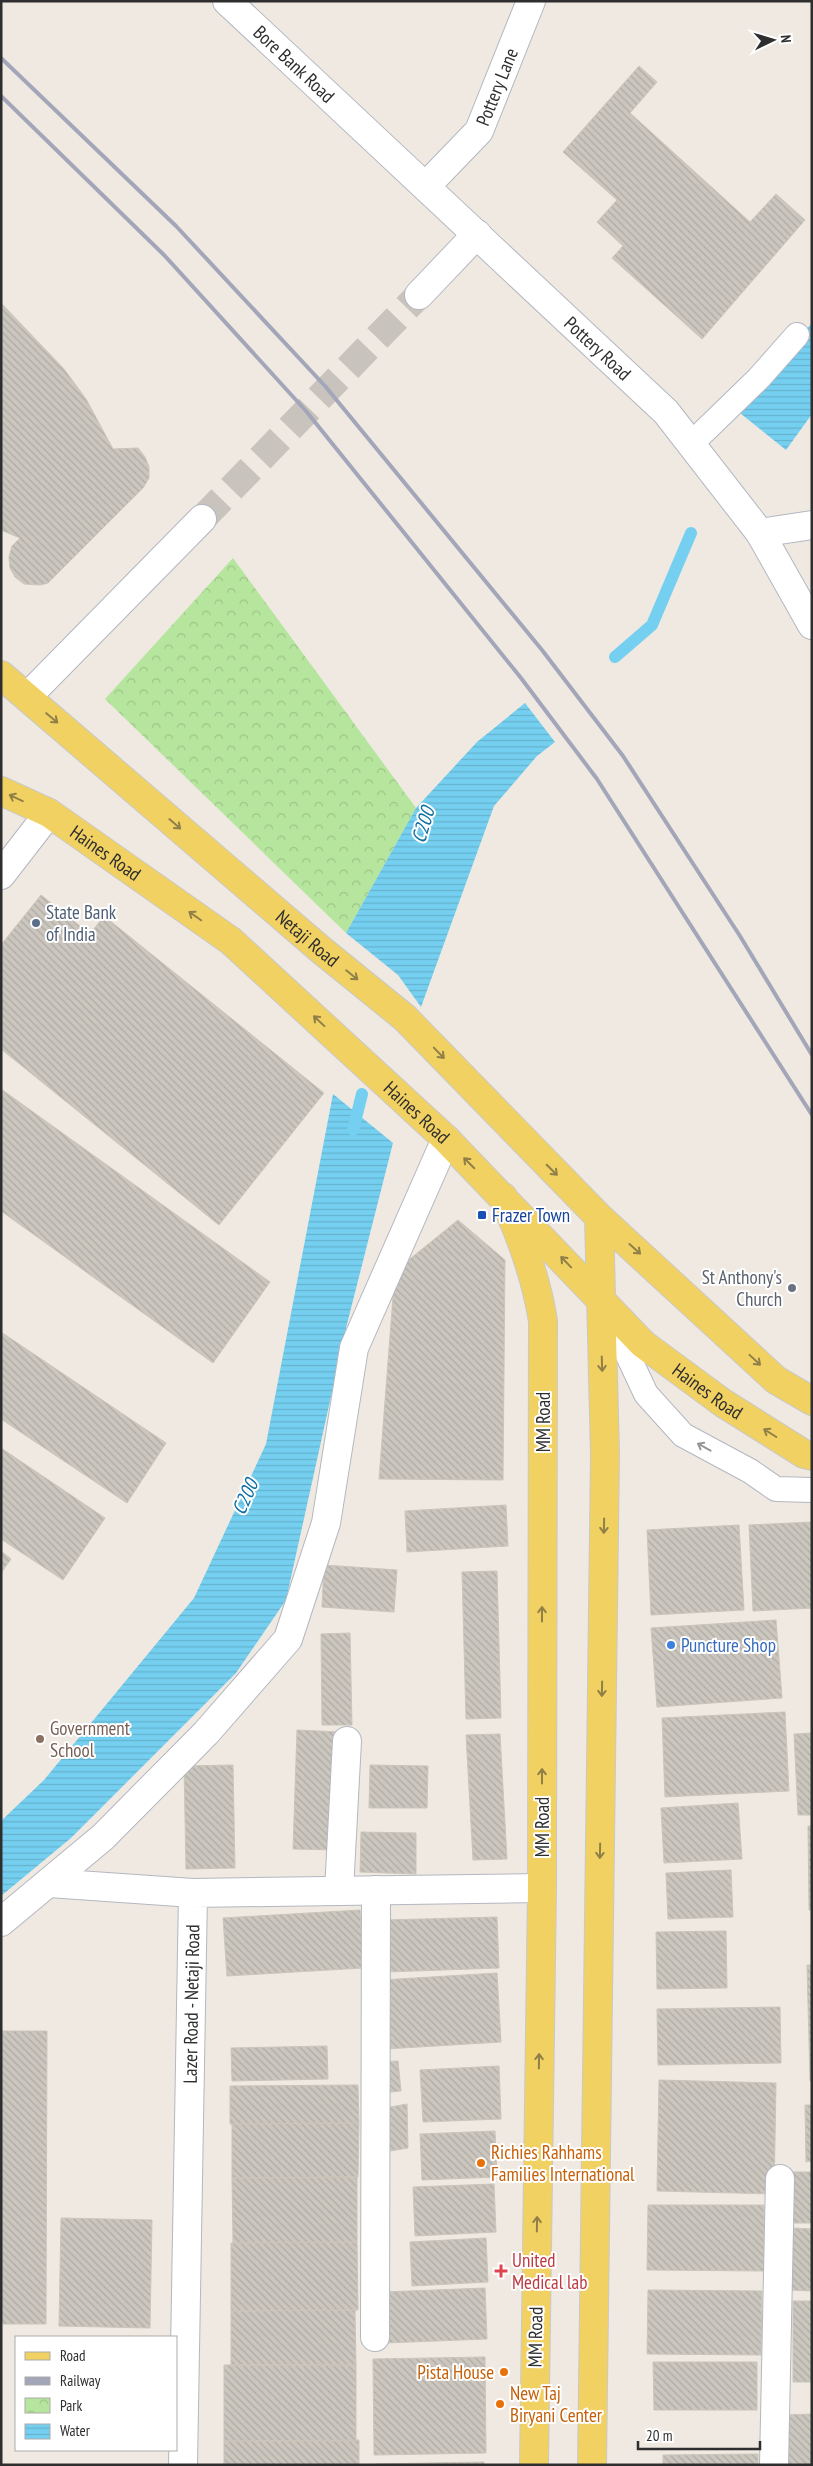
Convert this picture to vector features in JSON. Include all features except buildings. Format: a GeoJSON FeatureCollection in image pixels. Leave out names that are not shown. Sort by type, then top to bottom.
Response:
{"type":"FeatureCollection","features":[{"type":"Feature","properties":{"kind":"main road","name":"Netaji Road"},"geometry":{"type":"LineString","coordinates":[[1,675],[405,1018],[599,1217]]}},
{"type":"Feature","properties":{"kind":"main road","name":"Haines Road"},"geometry":{"type":"LineString","coordinates":[[1,791],[49,813],[231,941],[446,1139],[643,1344],[723,1403],[804,1454],[812,1456]]}},
{"type":"Feature","properties":{"kind":"main road","name":"MM Road"},"geometry":{"type":"LineString","coordinates":[[503,1197],[521,1234],[534,1273],[543,1321],[542,1888],[534,2465]]}},
{"type":"Feature","properties":{"kind":"main road"},"geometry":{"type":"LineString","coordinates":[[592,2465],[605,1454],[599,1217]]}},
{"type":"Feature","properties":{"kind":"main road"},"geometry":{"type":"LineString","coordinates":[[599,1217],[776,1380],[812,1401]]}},
{"type":"Feature","properties":{"kind":"street","name":"Bore Bank Road"},"geometry":{"type":"LineString","coordinates":[[227,1],[341,106]]}},
{"type":"Feature","properties":{"kind":"street","name":"Pottery Lane"},"geometry":{"type":"LineString","coordinates":[[426,186],[479,131],[531,1]]}},
{"type":"Feature","properties":{"kind":"street","name":"Pottery Road"},"geometry":{"type":"LineString","coordinates":[[341,106],[666,412],[760,533],[812,625]]}},
{"type":"Feature","properties":{"kind":"street"},"geometry":{"type":"LineString","coordinates":[[419,295],[478,234]]}},
{"type":"Feature","properties":{"kind":"street"},"geometry":{"type":"LineString","coordinates":[[27,698],[202,518]]}},
{"type":"Feature","properties":{"kind":"street"},"geometry":{"type":"LineString","coordinates":[[760,533],[812,526]]}},
{"type":"Feature","properties":{"kind":"street"},"geometry":{"type":"LineString","coordinates":[[1,875],[49,813]]}},
{"type":"Feature","properties":{"kind":"street"},"geometry":{"type":"LineString","coordinates":[[1,1922],[103,1837],[192,1747],[288,1639],[326,1523],[354,1348],[446,1139]]}},
{"type":"Feature","properties":{"kind":"street"},"geometry":{"type":"LineString","coordinates":[[339,1891],[347,1741]]}},
{"type":"Feature","properties":{"kind":"street"},"geometry":{"type":"LineString","coordinates":[[49,1883],[193,1893],[542,1888]]}},
{"type":"Feature","properties":{"kind":"street"},"geometry":{"type":"LineString","coordinates":[[375,2337],[376,1890]]}},
{"type":"Feature","properties":{"kind":"street","name":"Lazer Road - Netaji Road"},"geometry":{"type":"LineString","coordinates":[[183,2465],[193,1893]]}},
{"type":"Feature","properties":{"kind":"street"},"geometry":{"type":"LineString","coordinates":[[774,2465],[780,2179]]}},
{"type":"Feature","properties":{"kind":"lane"},"geometry":{"type":"LineString","coordinates":[[691,444],[764,372],[797,336]]}},
{"type":"Feature","properties":{"kind":"lane"},"geometry":{"type":"LineString","coordinates":[[600,1298],[646,1394],[683,1435],[750,1472],[776,1489],[812,1490]]}},
{"type":"Feature","properties":{"kind":"green space"},"geometry":{"type":"Polygon","coordinates":[[[233,558],[416,808],[346,933],[105,699],[233,558]]]}},
{"type":"Feature","properties":{"kind":"water"},"geometry":{"type":"Polygon","coordinates":[[[812,323],[812,414],[786,450],[735,409],[812,323]]]}},
{"type":"Feature","properties":{"kind":"water"},"geometry":{"type":"Polygon","coordinates":[[[525,703],[555,742],[537,756],[494,806],[421,1007],[398,975],[346,933],[416,808],[477,742],[525,703]]]}},
{"type":"Feature","properties":{"kind":"water"},"geometry":{"type":"Polygon","coordinates":[[[333,1094],[393,1143],[347,1324],[286,1600],[236,1673],[71,1838],[1,1896],[1,1821],[44,1780],[194,1598],[266,1444],[333,1094]]]}},
{"type":"Feature","properties":{"kind":"waterway","name":"C200"},"geometry":{"type":"LineString","coordinates":[[615,657],[652,625],[691,533]]}},
{"type":"Feature","properties":{"kind":"waterway","name":"C200"},"geometry":{"type":"LineString","coordinates":[[353,1130],[362,1094]]}},
{"type":"Feature","properties":{"kind":"tunnel"},"geometry":{"type":"LineString","coordinates":[[202,519],[419,295]]}},
{"type":"Feature","properties":{"kind":"railway"},"geometry":{"type":"LineString","coordinates":[[1,58],[176,226],[325,386],[542,650],[623,756],[740,936],[812,1055]]}},
{"type":"Feature","properties":{"kind":"railway"},"geometry":{"type":"LineString","coordinates":[[1,96],[164,255],[306,411],[521,678],[597,779],[812,1115]]}},
{"type":"Feature","properties":{"kind":"place","name":"State Bank of India"},"geometry":{"type":"Point","coordinates":[36,923]}},
{"type":"Feature","properties":{"kind":"place","name":"Frazer Town"},"geometry":{"type":"Point","coordinates":[482,1215]}},
{"type":"Feature","properties":{"kind":"place","name":"St Anthony's Church"},"geometry":{"type":"Point","coordinates":[792,1288]}},
{"type":"Feature","properties":{"kind":"place","name":"Puncture Shop"},"geometry":{"type":"Point","coordinates":[671,1645]}},
{"type":"Feature","properties":{"kind":"place","name":"Government School"},"geometry":{"type":"Point","coordinates":[40,1739]}},
{"type":"Feature","properties":{"kind":"place","name":"Richies Rahhams Families International"},"geometry":{"type":"Point","coordinates":[481,2163]}},
{"type":"Feature","properties":{"kind":"place","name":"United Medical lab"},"geometry":{"type":"Point","coordinates":[501,2271]}},
{"type":"Feature","properties":{"kind":"place","name":"Pista House"},"geometry":{"type":"Point","coordinates":[504,2372]}},
{"type":"Feature","properties":{"kind":"place","name":"New Taj Biryani Center"},"geometry":{"type":"Point","coordinates":[500,2404]}}]}
